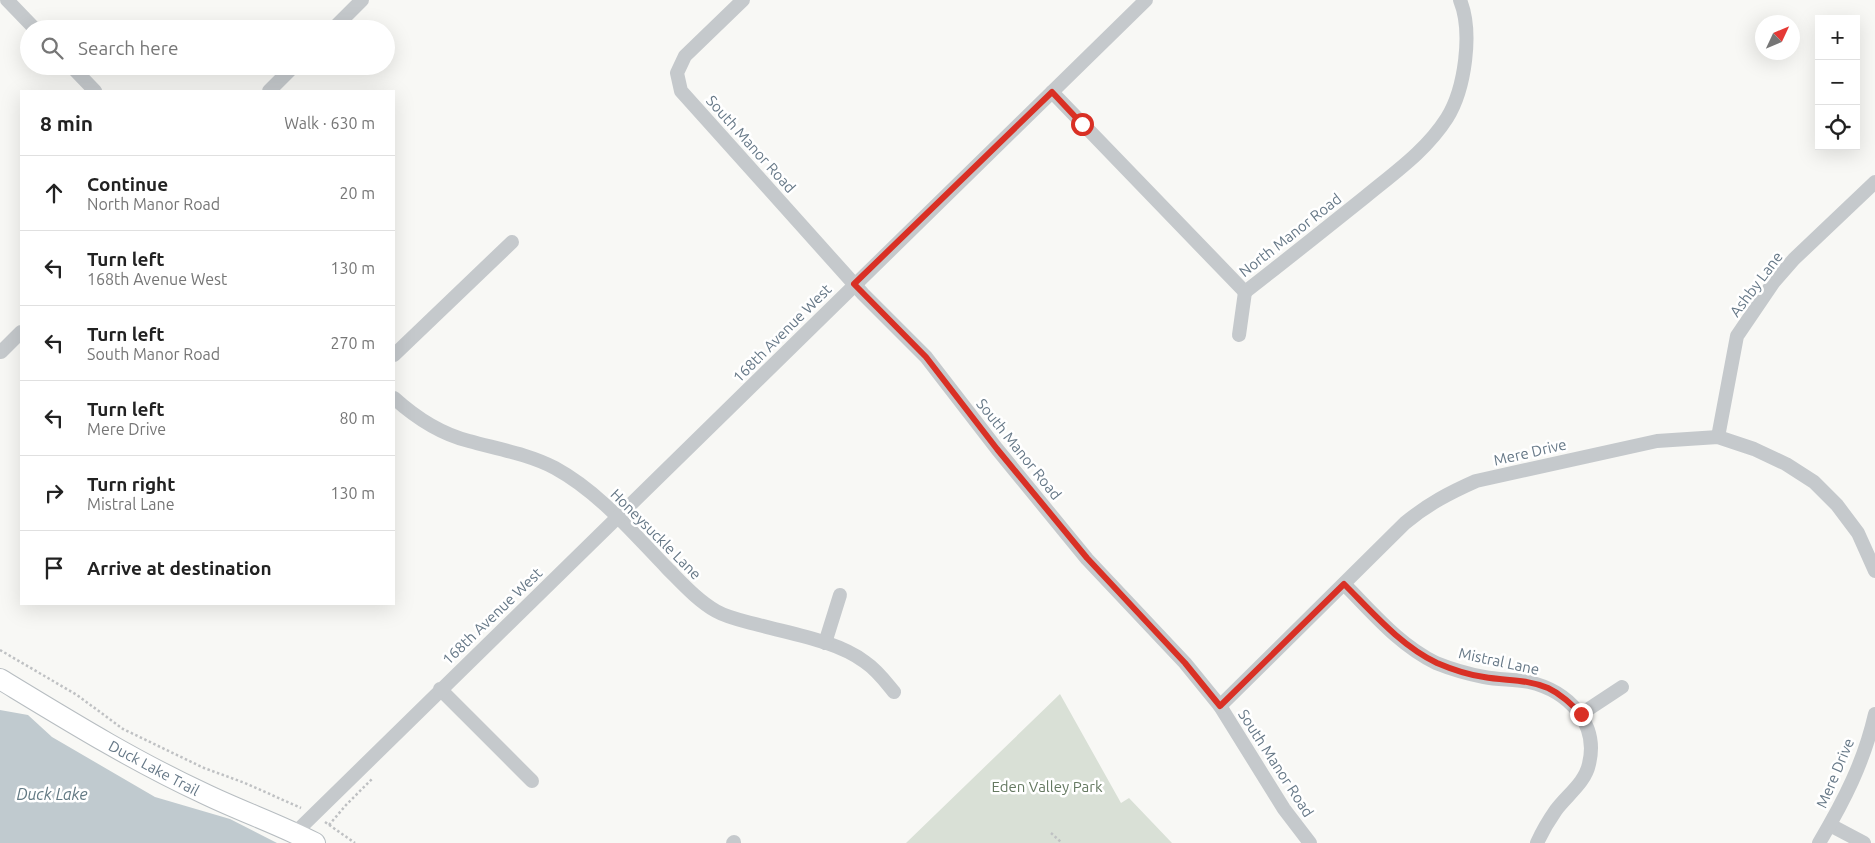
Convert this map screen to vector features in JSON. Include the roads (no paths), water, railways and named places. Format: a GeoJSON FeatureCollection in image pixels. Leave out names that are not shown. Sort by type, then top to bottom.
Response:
{"type":"FeatureCollection","features":[{"type":"Feature","properties":{"kind":"street"},"geometry":{"type":"LineString","coordinates":[[7,0],[26,20]]}},
{"type":"Feature","properties":{"kind":"street"},"geometry":{"type":"LineString","coordinates":[[342,20],[362,0]]}},
{"type":"Feature","properties":{"kind":"street","name":"South Manor Road"},"geometry":{"type":"LineString","coordinates":[[744,0],[685,56],[677,73],[681,91],[854,284],[926,357],[997,449],[1087,558],[1185,663],[1220,706],[1284,809],[1310,843]]}},
{"type":"Feature","properties":{"kind":"street","name":"168th Avenue West"},"geometry":{"type":"LineString","coordinates":[[295,833],[1146,0]]}},
{"type":"Feature","properties":{"kind":"street","name":"North Manor Road"},"geometry":{"type":"LineString","coordinates":[[1052,92],[1245,292],[1410,161],[1431,140],[1448,117],[1460,90],[1464,70],[1466,32],[1460,0]]}},
{"type":"Feature","properties":{"kind":"street"},"geometry":{"type":"LineString","coordinates":[[80,75],[94,90]]}},
{"type":"Feature","properties":{"kind":"street"},"geometry":{"type":"LineString","coordinates":[[270,90],[285,75]]}},
{"type":"Feature","properties":{"kind":"street","name":"Ashby Lane"},"geometry":{"type":"LineString","coordinates":[[1718,437],[1738,336],[1773,283],[1794,259],[1875,182]]}},
{"type":"Feature","properties":{"kind":"street"},"geometry":{"type":"LineString","coordinates":[[395,354],[512,242]]}},
{"type":"Feature","properties":{"kind":"street"},"geometry":{"type":"LineString","coordinates":[[1239,335],[1245,292]]}},
{"type":"Feature","properties":{"kind":"street"},"geometry":{"type":"LineString","coordinates":[[0,351],[20,333]]}},
{"type":"Feature","properties":{"kind":"street","name":"Honeysuckle Lane"},"geometry":{"type":"LineString","coordinates":[[395,399],[408,411],[436,428],[466,441],[527,456],[554,468],[580,484],[617,517],[691,592],[716,611],[825,643],[865,661],[894,692]]}},
{"type":"Feature","properties":{"kind":"street","name":"Mere Drive"},"geometry":{"type":"LineString","coordinates":[[1220,706],[1405,523],[1427,505],[1476,481],[1657,441],[1718,437],[1754,449],[1786,464],[1814,482],[1837,505],[1858,533],[1875,570]]}},
{"type":"Feature","properties":{"kind":"street","name":"Mistral Lane"},"geometry":{"type":"LineString","coordinates":[[1344,584],[1393,634],[1413,649],[1437,663],[1485,677],[1530,682],[1549,689],[1566,700],[1581,714],[1591,735],[1589,766],[1582,779],[1557,810],[1537,843]]}},
{"type":"Feature","properties":{"kind":"street"},"geometry":{"type":"LineString","coordinates":[[825,643],[840,595]]}},
{"type":"Feature","properties":{"kind":"street","name":"Duck Lake Trail"},"geometry":{"type":"LineString","coordinates":[[0,678],[91,735],[147,765],[204,794],[315,843]]}},
{"type":"Feature","properties":{"kind":"street"},"geometry":{"type":"LineString","coordinates":[[1581,714],[1622,687]]}},
{"type":"Feature","properties":{"kind":"street"},"geometry":{"type":"LineString","coordinates":[[440,689],[532,782]]}},
{"type":"Feature","properties":{"kind":"street","name":"Mere Drive"},"geometry":{"type":"LineString","coordinates":[[1819,843],[1842,806],[1858,768],[1875,714]]}},
{"type":"Feature","properties":{"kind":"street"},"geometry":{"type":"LineString","coordinates":[[1830,825],[1864,843]]}},
{"type":"Feature","properties":{"kind":"water","name":"Duck Lake"},"geometry":{"type":"Polygon","coordinates":[[[0,710],[28,715],[52,737],[155,797],[230,819],[277,843],[0,843],[0,710]]]}},
{"type":"Feature","properties":{"kind":"park label","name":"Eden Valley Park"},"geometry":{"type":"Point","coordinates":[1047,786]}}]}
